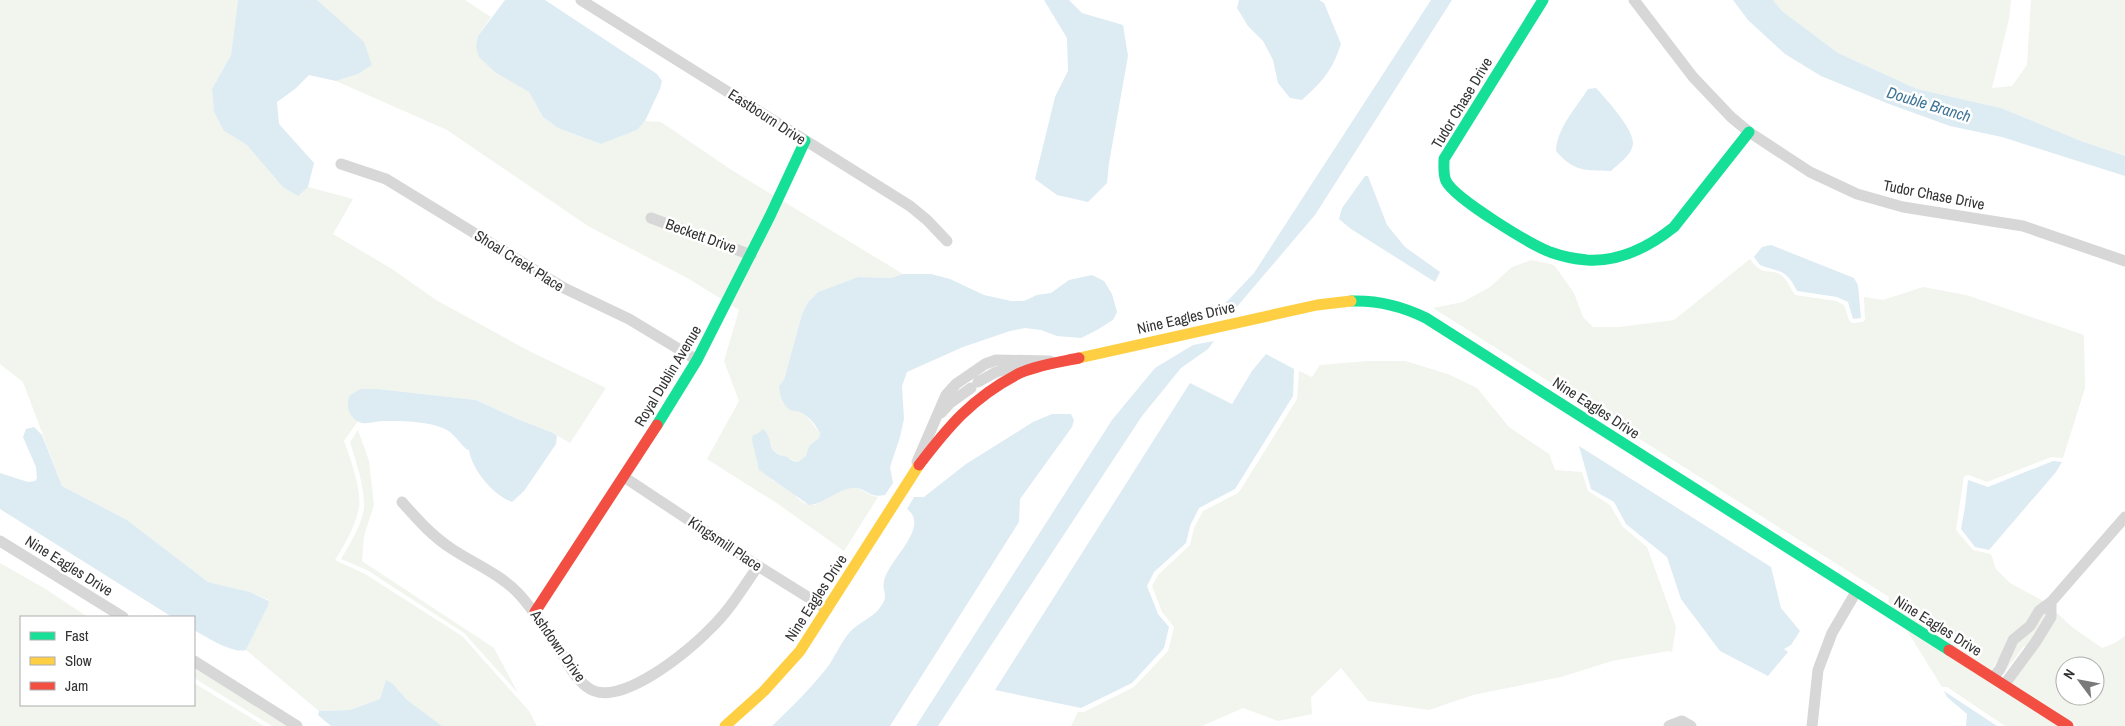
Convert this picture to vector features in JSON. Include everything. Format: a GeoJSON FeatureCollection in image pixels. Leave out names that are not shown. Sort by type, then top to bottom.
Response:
{"type":"FeatureCollection","features":[{"type":"Feature","properties":{"kind":"street","name":"Eastbourn Drive"},"geometry":{"type":"LineString","coordinates":[[581,0],[910,206],[927,220],[947,241]]}},
{"type":"Feature","properties":{"kind":"street","name":"Tudor Chase Drive"},"geometry":{"type":"LineString","coordinates":[[1543,0],[1444,159],[1444,174],[1451,188],[1464,199],[1533,244],[1562,256],[1590,260],[1624,257],[1642,250],[1665,236],[1674,227],[1749,132]]}},
{"type":"Feature","properties":{"kind":"street","name":"Tudor Chase Drive"},"geometry":{"type":"LineString","coordinates":[[1634,0],[1709,96],[1749,132],[1810,172],[1857,194],[1903,208],[2023,226],[2125,261]]}},
{"type":"Feature","properties":{"kind":"street","name":"Royal Dublin Avenue"},"geometry":{"type":"LineString","coordinates":[[534,612],[624,477],[697,360],[751,255],[805,141]]}},
{"type":"Feature","properties":{"kind":"street","name":"Shoal Creek Place"},"geometry":{"type":"LineString","coordinates":[[340,164],[386,179],[564,288],[629,319],[697,360]]}},
{"type":"Feature","properties":{"kind":"street","name":"Beckett Drive"},"geometry":{"type":"LineString","coordinates":[[650,218],[751,255]]}},
{"type":"Feature","properties":{"kind":"street","name":"Nine Eagles Drive"},"geometry":{"type":"LineString","coordinates":[[724,726],[743,712],[781,674],[800,651],[914,470],[948,428],[968,408],[1017,374],[1059,362],[1332,302],[1375,301],[1394,305],[1426,318],[2068,726]]}},
{"type":"Feature","properties":{"kind":"street","name":"Nine Eagles Drive"},"geometry":{"type":"LineString","coordinates":[[914,470],[946,395],[956,384],[985,364],[996,360],[1059,362]]}},
{"type":"Feature","properties":{"kind":"street","name":"Nine Eagles Drive"},"geometry":{"type":"LineString","coordinates":[[933,422],[950,403],[974,385],[996,372],[1015,366],[1059,362]]}},
{"type":"Feature","properties":{"kind":"street","name":"Kingsmill Place"},"geometry":{"type":"LineString","coordinates":[[624,477],[758,566],[827,609]]}},
{"type":"Feature","properties":{"kind":"street","name":"Ashdown Drive"},"geometry":{"type":"LineString","coordinates":[[402,502],[426,530],[517,592],[534,612],[576,676],[588,688],[597,692],[612,693],[621,691],[684,653],[711,629],[758,566]]}},
{"type":"Feature","properties":{"kind":"street"},"geometry":{"type":"LineString","coordinates":[[1993,678],[2003,664],[2013,640],[2030,626],[2039,611],[2051,602],[2125,517]]}},
{"type":"Feature","properties":{"kind":"street","name":"Nine Eagles Drive"},"geometry":{"type":"LineString","coordinates":[[0,541],[121,616]]}},
{"type":"Feature","properties":{"kind":"street"},"geometry":{"type":"LineString","coordinates":[[1812,726],[1818,670],[1832,633],[1856,592]]}},
{"type":"Feature","properties":{"kind":"street"},"geometry":{"type":"LineString","coordinates":[[2004,685],[2035,643],[2051,617],[2051,602]]}},
{"type":"Feature","properties":{"kind":"street"},"geometry":{"type":"LineString","coordinates":[[195,662],[297,726]]}},
{"type":"Feature","properties":{"kind":"street"},"geometry":{"type":"LineString","coordinates":[[1669,726],[1682,721],[1691,726]]}},
{"type":"Feature","properties":{"kind":"shaded area"},"geometry":{"type":"Polygon","coordinates":[[[0,0],[238,0],[231,55],[212,89],[214,112],[224,131],[247,145],[297,196],[308,187],[353,199],[333,234],[392,269],[436,300],[529,351],[606,388],[570,443],[553,433],[476,400],[378,389],[361,389],[354,417],[358,421],[344,441],[357,484],[359,508],[346,542],[335,560],[365,574],[462,636],[529,711],[537,726],[442,726],[406,699],[392,683],[386,681],[380,699],[350,710],[319,711],[246,650],[268,606],[269,600],[250,592],[208,582],[127,520],[62,486],[23,382],[0,364],[0,0]]]}},
{"type":"Feature","properties":{"kind":"shaded area"},"geometry":{"type":"Polygon","coordinates":[[[317,0],[465,0],[491,17],[478,36],[496,73],[529,92],[543,117],[558,128],[601,144],[637,130],[645,121],[661,122],[730,169],[903,274],[891,278],[858,277],[818,292],[808,302],[802,314],[784,380],[779,387],[783,403],[804,413],[820,433],[819,438],[809,446],[807,456],[798,462],[776,453],[772,448],[771,441],[772,480],[786,487],[804,503],[811,505],[815,505],[849,488],[857,488],[878,497],[844,551],[778,504],[707,459],[739,401],[724,361],[739,310],[689,279],[588,226],[447,130],[336,81],[358,74],[371,65],[317,0]]]}},
{"type":"Feature","properties":{"kind":"shaded area"},"geometry":{"type":"Polygon","coordinates":[[[1773,0],[2011,0],[2009,19],[1992,88],[2012,86],[2027,65],[2031,0],[2125,0],[2125,156],[2081,141],[2001,108],[1917,89],[1838,53],[1782,11],[1773,0]]]}},
{"type":"Feature","properties":{"kind":"shaded area"},"geometry":{"type":"Polygon","coordinates":[[[1750,259],[1762,270],[1781,275],[1795,295],[1836,301],[1844,305],[1849,320],[1852,323],[1865,320],[1864,297],[1883,300],[1923,287],[1966,295],[2084,335],[2085,388],[2063,458],[2051,457],[1987,482],[1969,475],[1964,476],[1956,530],[1973,550],[1991,554],[1996,569],[2010,583],[2045,602],[2072,627],[2102,648],[2115,643],[2125,636],[2125,726],[2078,726],[2011,684],[2033,652],[2024,646],[2001,677],[2010,661],[2017,642],[2007,638],[2000,656],[1991,671],[1894,610],[1888,601],[1889,597],[1433,308],[1463,302],[1490,287],[1512,267],[1532,260],[1554,265],[1574,293],[1583,317],[1593,327],[1619,327],[1674,320],[1750,259]]]}},
{"type":"Feature","properties":{"kind":"shaded area"},"geometry":{"type":"Polygon","coordinates":[[[1368,361],[1405,361],[1448,374],[1477,388],[1509,427],[1549,454],[1555,470],[1582,472],[1588,491],[1610,505],[1623,527],[1647,547],[1676,627],[1672,652],[1668,651],[1612,661],[1561,677],[1473,695],[1429,710],[1368,701],[1341,668],[1311,697],[1312,714],[1278,721],[1243,708],[1202,726],[1071,726],[1078,712],[1084,712],[1134,687],[1168,651],[1174,627],[1162,612],[1152,586],[1158,575],[1190,545],[1194,528],[1203,511],[1238,493],[1241,489],[1297,399],[1299,371],[1312,377],[1320,365],[1368,361]]]}},
{"type":"Feature","properties":{"kind":"shaded area"},"geometry":{"type":"Polygon","coordinates":[[[358,430],[369,461],[374,505],[364,536],[362,561],[494,648],[518,693],[464,633],[367,570],[341,559],[356,533],[362,519],[364,506],[361,481],[350,442],[358,430]]]}},
{"type":"Feature","properties":{"kind":"shaded area"},"geometry":{"type":"Polygon","coordinates":[[[0,563],[44,588],[86,616],[20,616],[20,706],[195,706],[195,684],[264,726],[0,726],[0,563]]]}},
{"type":"Feature","properties":{"kind":"shaded area"},"geometry":{"type":"Polygon","coordinates":[[[1906,629],[2059,726],[2005,726],[1947,687],[1942,687],[1906,629]]]}},
{"type":"Feature","properties":{"kind":"shaded area"},"geometry":{"type":"Polygon","coordinates":[[[195,668],[287,726],[272,726],[195,679],[195,668]]]}},
{"type":"Feature","properties":{"kind":"water"},"geometry":{"type":"Polygon","coordinates":[[[238,0],[317,0],[364,42],[372,65],[358,74],[336,81],[309,75],[295,89],[277,102],[279,124],[314,163],[308,187],[298,196],[283,187],[247,145],[224,131],[214,112],[212,89],[231,55],[238,0]]]}},
{"type":"Feature","properties":{"kind":"water"},"geometry":{"type":"Polygon","coordinates":[[[505,0],[545,0],[657,74],[662,81],[660,89],[645,121],[637,130],[601,144],[558,128],[543,117],[529,92],[496,73],[479,57],[476,47],[478,36],[505,0]]]}},
{"type":"Feature","properties":{"kind":"water"},"geometry":{"type":"Polygon","coordinates":[[[1044,0],[1069,0],[1082,13],[1123,25],[1128,56],[1107,183],[1088,202],[1057,195],[1035,179],[1055,97],[1068,71],[1067,38],[1044,0]]]}},
{"type":"Feature","properties":{"kind":"water"},"geometry":{"type":"Polygon","coordinates":[[[1239,0],[1319,0],[1324,3],[1341,44],[1326,75],[1302,100],[1290,98],[1278,83],[1273,60],[1263,41],[1248,26],[1237,8],[1239,0]]]}},
{"type":"Feature","properties":{"kind":"water"},"geometry":{"type":"Polygon","coordinates":[[[1431,0],[1452,0],[1315,215],[1235,309],[1217,312],[1254,273],[1431,0]]]}},
{"type":"Feature","properties":{"kind":"water","name":"Double Branch"},"geometry":{"type":"Polygon","coordinates":[[[1733,0],[1773,0],[1782,11],[1838,53],[1917,89],[2001,108],[2081,141],[2125,156],[2125,176],[2002,137],[1950,126],[1889,104],[1821,76],[1785,54],[1748,20],[1733,0]]]}},
{"type":"Feature","properties":{"kind":"water"},"geometry":{"type":"Polygon","coordinates":[[[1596,88],[1619,115],[1632,138],[1633,144],[1630,152],[1611,171],[1574,166],[1562,158],[1556,151],[1563,126],[1588,89],[1596,88]]]}},
{"type":"Feature","properties":{"kind":"water"},"geometry":{"type":"Polygon","coordinates":[[[1365,176],[1368,176],[1387,225],[1405,247],[1440,272],[1435,282],[1351,229],[1339,219],[1342,208],[1365,176]]]}},
{"type":"Feature","properties":{"kind":"water"},"geometry":{"type":"Polygon","coordinates":[[[1771,245],[1854,278],[1858,285],[1861,318],[1853,319],[1848,302],[1837,297],[1797,291],[1786,275],[1760,265],[1754,257],[1762,247],[1771,245]]]}},
{"type":"Feature","properties":{"kind":"water"},"geometry":{"type":"Polygon","coordinates":[[[903,274],[931,274],[950,279],[984,295],[1011,301],[1024,301],[1037,295],[1051,293],[1069,280],[1092,275],[1104,281],[1112,294],[1117,312],[1113,320],[1081,338],[1057,336],[1041,330],[1025,328],[1010,331],[963,347],[907,372],[902,386],[904,419],[890,467],[893,483],[885,495],[875,495],[861,489],[852,488],[809,505],[759,470],[752,440],[753,435],[763,429],[768,435],[772,448],[776,453],[798,462],[806,456],[809,446],[819,438],[820,433],[815,425],[804,414],[792,411],[786,406],[779,390],[779,386],[784,380],[802,314],[808,302],[818,292],[858,277],[891,278],[903,274]]]}},
{"type":"Feature","properties":{"kind":"water"},"geometry":{"type":"Polygon","coordinates":[[[1214,341],[1208,349],[1181,368],[1142,416],[938,726],[916,726],[1112,420],[1155,368],[1193,345],[1214,341]]]}},
{"type":"Feature","properties":{"kind":"water"},"geometry":{"type":"Polygon","coordinates":[[[1266,354],[1294,369],[1293,396],[1235,489],[1199,508],[1190,526],[1186,543],[1154,572],[1147,586],[1158,614],[1169,627],[1164,648],[1132,683],[1081,708],[995,690],[1190,383],[1232,404],[1252,371],[1266,354]]]}},
{"type":"Feature","properties":{"kind":"water"},"geometry":{"type":"Polygon","coordinates":[[[361,389],[378,389],[476,400],[553,433],[557,436],[556,444],[524,491],[512,502],[498,494],[484,481],[474,466],[469,450],[444,428],[410,422],[385,421],[362,423],[358,421],[349,412],[348,403],[350,395],[361,389]]]}},
{"type":"Feature","properties":{"kind":"water"},"geometry":{"type":"Polygon","coordinates":[[[1052,414],[1071,414],[1074,420],[1072,427],[1020,499],[1019,522],[890,726],[772,726],[802,697],[829,665],[849,633],[876,612],[883,604],[885,596],[883,585],[887,572],[912,534],[913,516],[907,509],[914,497],[924,497],[966,464],[1033,422],[1052,414]]]}},
{"type":"Feature","properties":{"kind":"water"},"geometry":{"type":"Polygon","coordinates":[[[34,427],[42,435],[62,486],[127,520],[208,582],[250,592],[269,601],[246,650],[234,650],[205,637],[195,631],[195,616],[170,616],[0,509],[0,473],[28,482],[35,481],[37,478],[36,467],[23,437],[26,429],[34,427]]]}},
{"type":"Feature","properties":{"kind":"water"},"geometry":{"type":"Polygon","coordinates":[[[1579,446],[1771,567],[1781,608],[1800,631],[1791,645],[1784,649],[1788,652],[1768,676],[1720,651],[1681,599],[1667,557],[1626,524],[1614,502],[1591,489],[1579,446]]]}},
{"type":"Feature","properties":{"kind":"water"},"geometry":{"type":"Polygon","coordinates":[[[2053,461],[2062,462],[2056,472],[1989,550],[1975,547],[1961,529],[1968,480],[1988,487],[2053,461]]]}},
{"type":"Feature","properties":{"kind":"water"},"geometry":{"type":"Polygon","coordinates":[[[386,680],[392,683],[406,699],[442,726],[331,726],[318,715],[319,711],[350,710],[380,699],[386,680]]]}},
{"type":"Feature","properties":{"kind":"water"},"geometry":{"type":"Polygon","coordinates":[[[1944,691],[1997,726],[1966,726],[1967,714],[1947,697],[1944,691]]]}},
{"type":"Feature","properties":{"kind":"traffic: fast"},"geometry":{"type":"LineString","coordinates":[[1543,0],[1444,159],[1445,178],[1452,189],[1463,199],[1511,231],[1550,252],[1573,258],[1599,260],[1634,252],[1674,227],[1749,132]]}},
{"type":"Feature","properties":{"kind":"traffic: fast"},"geometry":{"type":"LineString","coordinates":[[657,425],[697,360],[770,216],[805,141]]}},
{"type":"Feature","properties":{"kind":"traffic: fast"},"geometry":{"type":"LineString","coordinates":[[1351,301],[1390,305],[1426,318],[1949,650]]}},
{"type":"Feature","properties":{"kind":"traffic: slow"},"geometry":{"type":"LineString","coordinates":[[1079,358],[1317,305],[1351,301]]}},
{"type":"Feature","properties":{"kind":"traffic: slow"},"geometry":{"type":"LineString","coordinates":[[725,726],[764,691],[800,651],[919,465]]}},
{"type":"Feature","properties":{"kind":"traffic: jam"},"geometry":{"type":"LineString","coordinates":[[919,465],[962,414],[986,393],[1030,369],[1079,358]]}},
{"type":"Feature","properties":{"kind":"traffic: jam"},"geometry":{"type":"LineString","coordinates":[[535,612],[657,425]]}},
{"type":"Feature","properties":{"kind":"traffic: jam"},"geometry":{"type":"LineString","coordinates":[[1949,650],[2068,726]]}}]}
